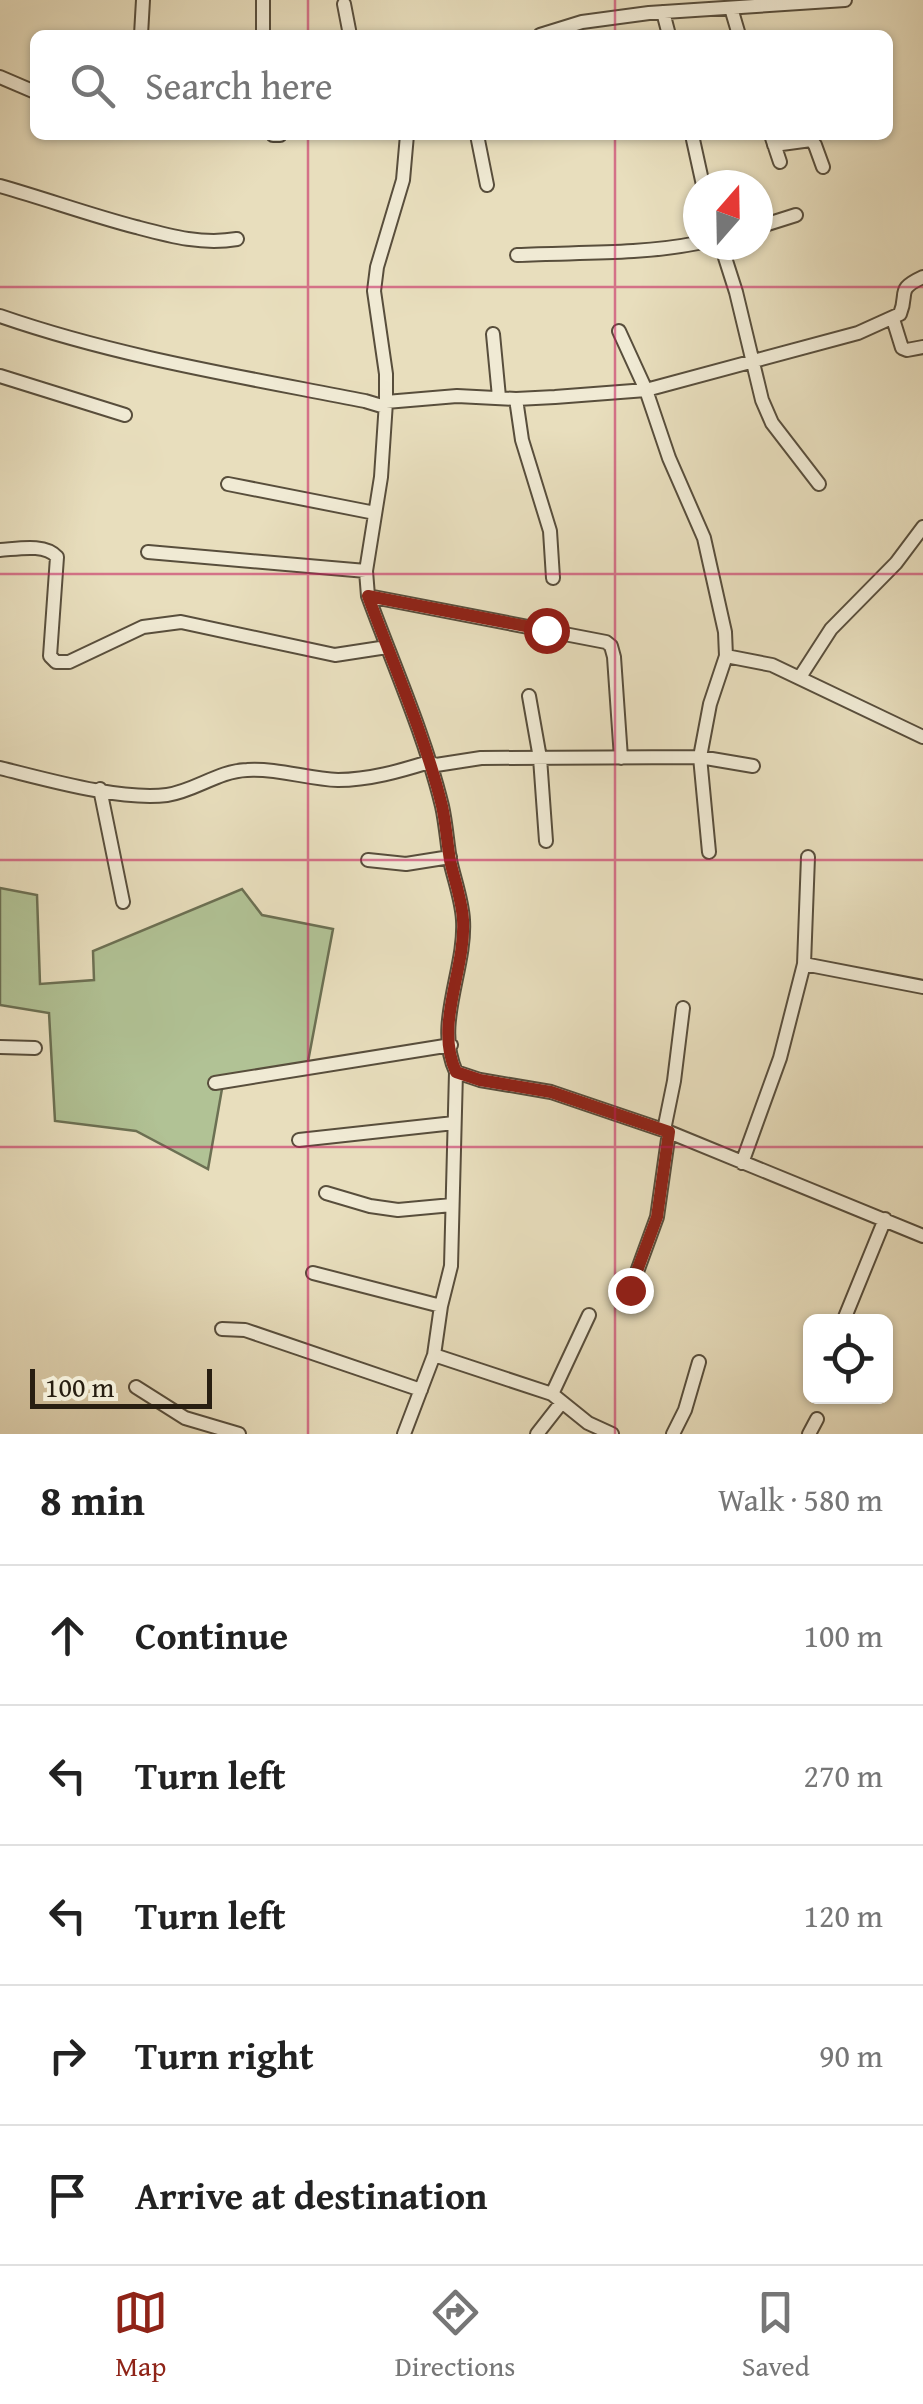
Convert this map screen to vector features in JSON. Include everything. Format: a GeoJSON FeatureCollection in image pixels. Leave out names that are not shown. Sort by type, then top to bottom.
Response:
{"type":"FeatureCollection","features":[{"type":"Feature","properties":{"kind":"street"},"geometry":{"type":"LineString","coordinates":[[140,30],[143,0]]}},
{"type":"Feature","properties":{"kind":"street"},"geometry":{"type":"LineString","coordinates":[[263,0],[263,30]]}},
{"type":"Feature","properties":{"kind":"street"},"geometry":{"type":"LineString","coordinates":[[556,30],[582,22],[698,5],[731,8],[845,0]]}},
{"type":"Feature","properties":{"kind":"street"},"geometry":{"type":"LineString","coordinates":[[344,4],[349,30]]}},
{"type":"Feature","properties":{"kind":"street"},"geometry":{"type":"LineString","coordinates":[[731,8],[738,30]]}},
{"type":"Feature","properties":{"kind":"street"},"geometry":{"type":"LineString","coordinates":[[663,12],[668,30]]}},
{"type":"Feature","properties":{"kind":"street"},"geometry":{"type":"LineString","coordinates":[[0,77],[30,90]]}},
{"type":"Feature","properties":{"kind":"street"},"geometry":{"type":"LineString","coordinates":[[404,1434],[434,1355],[451,1266],[456,1072],[448,1026],[463,919],[443,808],[368,596],[366,570],[381,477],[386,405],[386,374],[374,291],[377,267],[403,180],[407,140]]}},
{"type":"Feature","properties":{"kind":"street"},"geometry":{"type":"LineString","coordinates":[[478,140],[487,185]]}},
{"type":"Feature","properties":{"kind":"street"},"geometry":{"type":"LineString","coordinates":[[693,140],[700,170]]}},
{"type":"Feature","properties":{"kind":"street"},"geometry":{"type":"LineString","coordinates":[[780,162],[773,140],[810,140],[824,167]]}},
{"type":"Feature","properties":{"kind":"street"},"geometry":{"type":"LineString","coordinates":[[0,186],[183,240],[237,239]]}},
{"type":"Feature","properties":{"kind":"street"},"geometry":{"type":"LineString","coordinates":[[773,222],[796,215]]}},
{"type":"Feature","properties":{"kind":"street"},"geometry":{"type":"LineString","coordinates":[[517,255],[683,246]]}},
{"type":"Feature","properties":{"kind":"street"},"geometry":{"type":"LineString","coordinates":[[726,260],[762,400],[772,423],[820,484]]}},
{"type":"Feature","properties":{"kind":"street"},"geometry":{"type":"LineString","coordinates":[[0,316],[160,360],[386,405],[456,396],[516,399],[646,390],[858,333],[900,314],[906,286],[923,276]]}},
{"type":"Feature","properties":{"kind":"street"},"geometry":{"type":"LineString","coordinates":[[893,318],[902,348],[923,347]]}},
{"type":"Feature","properties":{"kind":"street"},"geometry":{"type":"LineString","coordinates":[[618,331],[646,390],[669,458],[704,538],[725,632],[726,656],[710,704],[700,757],[708,852]]}},
{"type":"Feature","properties":{"kind":"street"},"geometry":{"type":"LineString","coordinates":[[493,334],[499,397]]}},
{"type":"Feature","properties":{"kind":"street"},"geometry":{"type":"LineString","coordinates":[[0,376],[125,416]]}},
{"type":"Feature","properties":{"kind":"street"},"geometry":{"type":"LineString","coordinates":[[516,399],[522,440],[550,531],[553,578]]}},
{"type":"Feature","properties":{"kind":"street"},"geometry":{"type":"LineString","coordinates":[[228,484],[375,513]]}},
{"type":"Feature","properties":{"kind":"street"},"geometry":{"type":"LineString","coordinates":[[800,677],[831,629],[896,563],[923,527]]}},
{"type":"Feature","properties":{"kind":"street"},"geometry":{"type":"LineString","coordinates":[[0,550],[44,548],[57,557],[50,656],[56,662],[69,662],[143,628],[181,622],[335,655],[387,647]]}},
{"type":"Feature","properties":{"kind":"street"},"geometry":{"type":"LineString","coordinates":[[148,552],[366,570]]}},
{"type":"Feature","properties":{"kind":"street"},"geometry":{"type":"LineString","coordinates":[[368,596],[606,642],[612,646],[614,657],[621,758]]}},
{"type":"Feature","properties":{"kind":"street"},"geometry":{"type":"LineString","coordinates":[[726,656],[772,665],[923,737]]}},
{"type":"Feature","properties":{"kind":"street"},"geometry":{"type":"LineString","coordinates":[[528,696],[540,758],[546,840]]}},
{"type":"Feature","properties":{"kind":"street"},"geometry":{"type":"LineString","coordinates":[[0,768],[128,794],[164,795],[245,770],[338,780],[429,762],[436,766],[481,758],[700,757],[754,766]]}},
{"type":"Feature","properties":{"kind":"street"},"geometry":{"type":"LineString","coordinates":[[100,789],[123,902]]}},
{"type":"Feature","properties":{"kind":"street"},"geometry":{"type":"LineString","coordinates":[[368,860],[406,864],[450,857]]}},
{"type":"Feature","properties":{"kind":"street"},"geometry":{"type":"LineString","coordinates":[[742,1163],[780,1058],[804,964],[808,857]]}},
{"type":"Feature","properties":{"kind":"street"},"geometry":{"type":"LineString","coordinates":[[804,964],[923,987]]}},
{"type":"Feature","properties":{"kind":"street"},"geometry":{"type":"LineString","coordinates":[[630,1290],[657,1217],[683,1008]]}},
{"type":"Feature","properties":{"kind":"street"},"geometry":{"type":"LineString","coordinates":[[215,1082],[451,1045]]}},
{"type":"Feature","properties":{"kind":"street"},"geometry":{"type":"LineString","coordinates":[[0,1047],[35,1048]]}},
{"type":"Feature","properties":{"kind":"street"},"geometry":{"type":"LineString","coordinates":[[456,1072],[551,1092],[666,1131],[923,1236]]}},
{"type":"Feature","properties":{"kind":"street"},"geometry":{"type":"LineString","coordinates":[[299,1140],[454,1122]]}},
{"type":"Feature","properties":{"kind":"street"},"geometry":{"type":"LineString","coordinates":[[326,1193],[398,1210],[452,1204]]}},
{"type":"Feature","properties":{"kind":"street"},"geometry":{"type":"LineString","coordinates":[[846,1314],[885,1219]]}},
{"type":"Feature","properties":{"kind":"street"},"geometry":{"type":"LineString","coordinates":[[313,1273],[441,1306]]}},
{"type":"Feature","properties":{"kind":"street"},"geometry":{"type":"LineString","coordinates":[[537,1434],[557,1398],[588,1315]]}},
{"type":"Feature","properties":{"kind":"street"},"geometry":{"type":"LineString","coordinates":[[222,1329],[246,1330],[420,1390]]}},
{"type":"Feature","properties":{"kind":"street"},"geometry":{"type":"LineString","coordinates":[[434,1355],[557,1398],[588,1423],[612,1434]]}},
{"type":"Feature","properties":{"kind":"street"},"geometry":{"type":"LineString","coordinates":[[673,1434],[699,1362]]}},
{"type":"Feature","properties":{"kind":"street"},"geometry":{"type":"LineString","coordinates":[[136,1387],[185,1418],[239,1434]]}},
{"type":"Feature","properties":{"kind":"street"},"geometry":{"type":"LineString","coordinates":[[809,1434],[817,1419]]}},
{"type":"Feature","properties":{"kind":"green space"},"geometry":{"type":"Polygon","coordinates":[[[0,888],[37,895],[40,984],[94,980],[93,951],[242,889],[262,915],[333,929],[307,1067],[223,1083],[208,1169],[136,1131],[55,1121],[49,1013],[0,1005],[0,888]]]}},
{"type":"Feature","properties":{"kind":"route"},"geometry":{"type":"LineString","coordinates":[[546,630],[368,596],[443,808],[463,919],[448,1026],[456,1072],[551,1092],[669,1132],[657,1217],[630,1290]]}}]}
